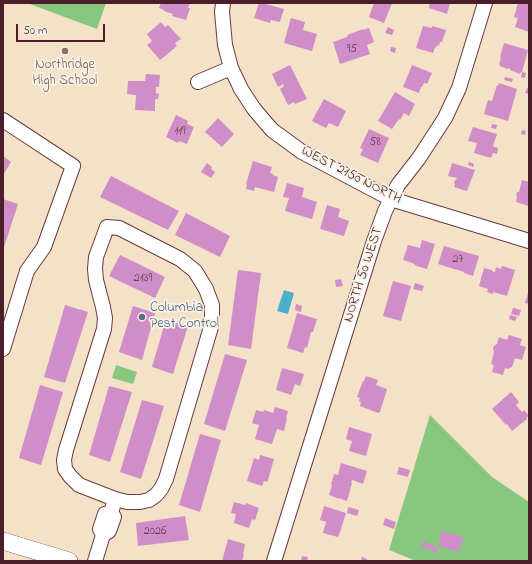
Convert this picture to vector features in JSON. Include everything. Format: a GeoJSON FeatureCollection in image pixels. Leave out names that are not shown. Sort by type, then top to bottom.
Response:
{"type":"FeatureCollection","features":[{"type":"Feature","properties":{"kind":"main road"},"geometry":{"type":"LineString","coordinates":[[3,541],[69,561]]}},
{"type":"Feature","properties":{"kind":"street","name":"WEST 2150 NORTH"},"geometry":{"type":"LineString","coordinates":[[223,3],[222,12],[225,45],[231,68],[244,94],[254,109],[272,130],[302,152],[391,199],[529,241]]}},
{"type":"Feature","properties":{"kind":"street","name":"NORTH 50 WEST"},"geometry":{"type":"LineString","coordinates":[[274,561],[374,241],[385,211],[398,185],[419,158],[445,118],[459,88],[485,3]]}},
{"type":"Feature","properties":{"kind":"street"},"geometry":{"type":"LineString","coordinates":[[198,82],[231,68]]}},
{"type":"Feature","properties":{"kind":"street"},"geometry":{"type":"LineString","coordinates":[[3,120],[73,166],[44,247],[27,271],[3,349]]}},
{"type":"Feature","properties":{"kind":"street"},"geometry":{"type":"LineString","coordinates":[[107,227],[119,228],[180,259],[195,271],[206,289],[212,306],[211,327],[166,479],[156,495],[149,500],[127,502],[115,499],[79,485],[65,469],[64,460],[68,442],[104,329],[105,318],[96,280],[95,269],[96,257],[107,227]]}},
{"type":"Feature","properties":{"kind":"street"},"geometry":{"type":"LineString","coordinates":[[95,561],[103,535],[100,529],[105,514],[111,513],[115,499]]}},
{"type":"Feature","properties":{"kind":"green space"},"geometry":{"type":"Polygon","coordinates":[[[27,3],[106,3],[97,29],[27,3]]]}},
{"type":"Feature","properties":{"kind":"green space"},"geometry":{"type":"Polygon","coordinates":[[[116,365],[137,372],[133,384],[112,378],[116,365]]]}},
{"type":"Feature","properties":{"kind":"green space"},"geometry":{"type":"Polygon","coordinates":[[[430,415],[492,477],[529,502],[529,561],[416,561],[389,550],[430,415]]]}},
{"type":"Feature","properties":{"kind":"water"},"geometry":{"type":"Polygon","coordinates":[[[284,290],[294,293],[288,314],[277,311],[284,290]]]}},
{"type":"Feature","properties":{"kind":"building"},"geometry":{"type":"Polygon","coordinates":[[[161,3],[190,3],[186,20],[172,16],[173,14],[159,8],[161,3]]]}},
{"type":"Feature","properties":{"kind":"building"},"geometry":{"type":"Polygon","coordinates":[[[259,3],[284,9],[280,22],[271,20],[270,23],[254,18],[259,3]]]}},
{"type":"Feature","properties":{"kind":"building"},"geometry":{"type":"Polygon","coordinates":[[[374,3],[392,3],[384,23],[369,17],[374,3]]]}},
{"type":"Feature","properties":{"kind":"building"},"geometry":{"type":"Polygon","coordinates":[[[430,3],[450,3],[447,14],[429,8],[430,3]]]}},
{"type":"Feature","properties":{"kind":"building"},"geometry":{"type":"Polygon","coordinates":[[[518,3],[529,4],[529,32],[515,27],[518,18],[514,17],[518,3]]]}},
{"type":"Feature","properties":{"kind":"building"},"geometry":{"type":"Polygon","coordinates":[[[291,18],[305,22],[303,30],[317,34],[312,51],[284,43],[291,18]]]}},
{"type":"Feature","properties":{"kind":"building"},"geometry":{"type":"Polygon","coordinates":[[[161,22],[165,27],[168,25],[181,39],[175,43],[177,46],[160,60],[147,45],[152,41],[147,34],[161,22]]]}},
{"type":"Feature","properties":{"kind":"building"},"geometry":{"type":"Polygon","coordinates":[[[423,26],[432,28],[432,26],[446,30],[442,42],[440,42],[439,46],[437,45],[436,48],[435,47],[433,53],[416,48],[423,26]]]}},
{"type":"Feature","properties":{"kind":"building"},"geometry":{"type":"Polygon","coordinates":[[[388,27],[394,30],[392,35],[385,33],[388,27]]]}},
{"type":"Feature","properties":{"kind":"building"},"geometry":{"type":"Polygon","coordinates":[[[369,28],[374,42],[367,45],[370,54],[340,64],[333,42],[347,37],[347,35],[369,28]]]}},
{"type":"Feature","properties":{"kind":"building"},"geometry":{"type":"Polygon","coordinates":[[[504,43],[528,50],[522,72],[520,74],[499,65],[504,43]]]}},
{"type":"Feature","properties":{"kind":"building"},"geometry":{"type":"Polygon","coordinates":[[[391,47],[396,48],[395,53],[390,51],[391,47]]]}},
{"type":"Feature","properties":{"kind":"building"},"geometry":{"type":"Polygon","coordinates":[[[290,65],[307,99],[288,105],[280,89],[284,86],[283,84],[278,87],[272,74],[290,65]]]}},
{"type":"Feature","properties":{"kind":"building"},"geometry":{"type":"Polygon","coordinates":[[[412,65],[432,73],[427,84],[424,83],[419,93],[403,87],[412,65]]]}},
{"type":"Feature","properties":{"kind":"building"},"geometry":{"type":"Polygon","coordinates":[[[522,72],[526,73],[525,78],[521,77],[522,72]]]}},
{"type":"Feature","properties":{"kind":"building"},"geometry":{"type":"Polygon","coordinates":[[[146,74],[160,75],[159,87],[156,87],[156,93],[159,94],[158,99],[155,99],[155,111],[135,110],[136,95],[127,94],[128,81],[145,81],[146,74]]]}},
{"type":"Feature","properties":{"kind":"building"},"geometry":{"type":"Polygon","coordinates":[[[505,77],[513,79],[512,82],[504,80],[505,77]]]}},
{"type":"Feature","properties":{"kind":"building"},"geometry":{"type":"Polygon","coordinates":[[[499,83],[517,89],[508,121],[484,114],[488,100],[492,101],[499,83]]]}},
{"type":"Feature","properties":{"kind":"building"},"geometry":{"type":"Polygon","coordinates":[[[527,88],[529,89],[529,94],[525,93],[527,88]]]}},
{"type":"Feature","properties":{"kind":"building"},"geometry":{"type":"Polygon","coordinates":[[[395,92],[415,104],[409,116],[404,113],[392,129],[378,121],[395,92]]]}},
{"type":"Feature","properties":{"kind":"building"},"geometry":{"type":"Polygon","coordinates":[[[324,99],[346,111],[338,127],[329,123],[326,128],[312,121],[324,99]]]}},
{"type":"Feature","properties":{"kind":"building"},"geometry":{"type":"Polygon","coordinates":[[[176,115],[188,121],[187,124],[194,127],[187,144],[179,141],[178,143],[166,137],[176,115]]]}},
{"type":"Feature","properties":{"kind":"building"},"geometry":{"type":"Polygon","coordinates":[[[218,118],[234,134],[222,147],[205,132],[218,118]]]}},
{"type":"Feature","properties":{"kind":"building"},"geometry":{"type":"Polygon","coordinates":[[[492,124],[497,125],[496,129],[491,128],[492,124]]]}},
{"type":"Feature","properties":{"kind":"building"},"geometry":{"type":"Polygon","coordinates":[[[473,127],[497,134],[493,146],[498,148],[497,154],[493,153],[491,158],[474,153],[477,143],[468,141],[473,127]]]}},
{"type":"Feature","properties":{"kind":"building"},"geometry":{"type":"Polygon","coordinates":[[[369,129],[389,138],[378,163],[360,155],[363,149],[360,148],[369,129]]]}},
{"type":"Feature","properties":{"kind":"building"},"geometry":{"type":"Polygon","coordinates":[[[522,130],[526,131],[525,135],[521,134],[522,130]]]}},
{"type":"Feature","properties":{"kind":"building"},"geometry":{"type":"Polygon","coordinates":[[[3,156],[11,162],[3,175],[3,156]]]}},
{"type":"Feature","properties":{"kind":"building"},"geometry":{"type":"Polygon","coordinates":[[[253,161],[272,167],[270,173],[278,177],[274,192],[255,187],[254,191],[246,189],[246,184],[253,161]]]}},
{"type":"Feature","properties":{"kind":"building"},"geometry":{"type":"Polygon","coordinates":[[[469,162],[474,164],[473,167],[468,165],[469,162]]]}},
{"type":"Feature","properties":{"kind":"building"},"geometry":{"type":"Polygon","coordinates":[[[207,163],[215,172],[211,178],[201,172],[207,163]]]}},
{"type":"Feature","properties":{"kind":"building"},"geometry":{"type":"Polygon","coordinates":[[[452,163],[475,170],[467,191],[454,187],[455,180],[457,178],[448,176],[452,163]]]}},
{"type":"Feature","properties":{"kind":"building"},"geometry":{"type":"Polygon","coordinates":[[[111,176],[179,211],[168,230],[100,197],[111,176]]]}},
{"type":"Feature","properties":{"kind":"building"},"geometry":{"type":"Polygon","coordinates":[[[522,180],[529,182],[529,206],[516,202],[517,192],[519,192],[522,180]]]}},
{"type":"Feature","properties":{"kind":"building"},"geometry":{"type":"Polygon","coordinates":[[[287,183],[304,188],[302,197],[317,202],[312,219],[285,211],[289,198],[283,197],[287,183]]]}},
{"type":"Feature","properties":{"kind":"building"},"geometry":{"type":"Polygon","coordinates":[[[3,199],[18,204],[3,250],[3,199]]]}},
{"type":"Feature","properties":{"kind":"building"},"geometry":{"type":"Polygon","coordinates":[[[327,205],[340,209],[338,217],[349,221],[344,236],[320,229],[327,205]]]}},
{"type":"Feature","properties":{"kind":"building"},"geometry":{"type":"Polygon","coordinates":[[[186,213],[230,236],[220,257],[175,235],[186,213]]]}},
{"type":"Feature","properties":{"kind":"building"},"geometry":{"type":"Polygon","coordinates":[[[422,240],[435,244],[427,269],[403,260],[408,245],[420,248],[422,240]]]}},
{"type":"Feature","properties":{"kind":"building"},"geometry":{"type":"Polygon","coordinates":[[[444,246],[479,256],[473,276],[438,264],[444,246]]]}},
{"type":"Feature","properties":{"kind":"building"},"geometry":{"type":"Polygon","coordinates":[[[120,255],[165,277],[155,298],[109,276],[120,255]]]}},
{"type":"Feature","properties":{"kind":"building"},"geometry":{"type":"Polygon","coordinates":[[[502,266],[515,270],[507,296],[487,292],[488,289],[479,286],[484,268],[495,272],[496,267],[501,269],[502,266]]]}},
{"type":"Feature","properties":{"kind":"building"},"geometry":{"type":"Polygon","coordinates":[[[238,270],[261,273],[251,349],[228,345],[238,270]]]}},
{"type":"Feature","properties":{"kind":"building"},"geometry":{"type":"Polygon","coordinates":[[[341,279],[343,286],[336,287],[335,280],[341,279]]]}},
{"type":"Feature","properties":{"kind":"building"},"geometry":{"type":"Polygon","coordinates":[[[393,281],[411,286],[401,321],[383,316],[393,281]]]}},
{"type":"Feature","properties":{"kind":"building"},"geometry":{"type":"Polygon","coordinates":[[[415,283],[424,286],[422,291],[413,289],[415,283]]]}},
{"type":"Feature","properties":{"kind":"building"},"geometry":{"type":"Polygon","coordinates":[[[529,290],[529,304],[525,303],[529,290]]]}},
{"type":"Feature","properties":{"kind":"building"},"geometry":{"type":"Polygon","coordinates":[[[296,304],[302,306],[301,312],[295,310],[296,304]]]}},
{"type":"Feature","properties":{"kind":"building"},"geometry":{"type":"Polygon","coordinates":[[[65,305],[88,312],[65,383],[44,377],[65,305]]]}},
{"type":"Feature","properties":{"kind":"building"},"geometry":{"type":"Polygon","coordinates":[[[133,306],[155,313],[142,360],[119,352],[133,306]]]}},
{"type":"Feature","properties":{"kind":"building"},"geometry":{"type":"Polygon","coordinates":[[[513,308],[521,310],[519,316],[511,314],[513,308]]]}},
{"type":"Feature","properties":{"kind":"building"},"geometry":{"type":"Polygon","coordinates":[[[297,313],[317,319],[313,332],[311,332],[307,348],[305,347],[303,353],[287,348],[297,313]]]}},
{"type":"Feature","properties":{"kind":"building"},"geometry":{"type":"Polygon","coordinates":[[[510,315],[517,317],[515,321],[509,319],[510,315]]]}},
{"type":"Feature","properties":{"kind":"building"},"geometry":{"type":"Polygon","coordinates":[[[166,319],[188,326],[173,374],[152,367],[166,319]]]}},
{"type":"Feature","properties":{"kind":"building"},"geometry":{"type":"Polygon","coordinates":[[[509,335],[522,339],[520,345],[526,347],[522,360],[515,358],[512,367],[508,369],[505,368],[503,375],[492,372],[494,365],[491,364],[494,352],[493,348],[497,344],[499,337],[507,340],[509,335]]]}},
{"type":"Feature","properties":{"kind":"building"},"geometry":{"type":"Polygon","coordinates":[[[225,354],[247,360],[225,431],[204,424],[225,354]]]}},
{"type":"Feature","properties":{"kind":"building"},"geometry":{"type":"Polygon","coordinates":[[[282,368],[304,374],[300,386],[295,384],[291,395],[276,390],[282,368]]]}},
{"type":"Feature","properties":{"kind":"building"},"geometry":{"type":"Polygon","coordinates":[[[366,376],[378,380],[376,385],[387,389],[380,412],[378,413],[360,406],[360,398],[357,397],[366,376]]]}},
{"type":"Feature","properties":{"kind":"building"},"geometry":{"type":"Polygon","coordinates":[[[40,385],[63,392],[41,465],[19,458],[40,385]]]}},
{"type":"Feature","properties":{"kind":"building"},"geometry":{"type":"Polygon","coordinates":[[[109,386],[132,392],[110,462],[89,455],[109,386]]]}},
{"type":"Feature","properties":{"kind":"building"},"geometry":{"type":"Polygon","coordinates":[[[511,392],[519,402],[516,405],[522,412],[524,410],[529,416],[512,431],[492,409],[511,392]]]}},
{"type":"Feature","properties":{"kind":"building"},"geometry":{"type":"Polygon","coordinates":[[[142,400],[164,406],[141,479],[120,472],[142,400]]]}},
{"type":"Feature","properties":{"kind":"building"},"geometry":{"type":"Polygon","coordinates":[[[275,407],[288,411],[284,431],[277,429],[272,444],[255,439],[259,425],[252,423],[256,410],[263,412],[264,410],[273,413],[275,407]]]}},
{"type":"Feature","properties":{"kind":"building"},"geometry":{"type":"Polygon","coordinates":[[[349,427],[372,434],[366,456],[349,451],[352,441],[346,439],[349,427]]]}},
{"type":"Feature","properties":{"kind":"building"},"geometry":{"type":"Polygon","coordinates":[[[200,434],[221,440],[200,512],[179,505],[200,434]]]}},
{"type":"Feature","properties":{"kind":"building"},"geometry":{"type":"Polygon","coordinates":[[[260,455],[274,459],[268,480],[267,482],[264,481],[262,486],[247,481],[254,458],[259,460],[260,455]]]}},
{"type":"Feature","properties":{"kind":"building"},"geometry":{"type":"Polygon","coordinates":[[[341,463],[367,471],[363,484],[352,480],[347,501],[329,495],[334,474],[338,475],[341,463]]]}},
{"type":"Feature","properties":{"kind":"building"},"geometry":{"type":"Polygon","coordinates":[[[399,467],[410,470],[408,477],[397,474],[399,467]]]}},
{"type":"Feature","properties":{"kind":"building"},"geometry":{"type":"Polygon","coordinates":[[[234,502],[245,505],[246,503],[259,508],[255,520],[252,519],[249,528],[234,523],[236,514],[231,513],[234,502]]]}},
{"type":"Feature","properties":{"kind":"building"},"geometry":{"type":"Polygon","coordinates":[[[324,506],[346,513],[338,537],[323,533],[326,522],[320,520],[324,506]]]}},
{"type":"Feature","properties":{"kind":"building"},"geometry":{"type":"Polygon","coordinates":[[[348,507],[359,510],[357,516],[347,513],[348,507]]]}},
{"type":"Feature","properties":{"kind":"building"},"geometry":{"type":"Polygon","coordinates":[[[185,516],[189,540],[138,546],[136,523],[185,516]]]}},
{"type":"Feature","properties":{"kind":"building"},"geometry":{"type":"Polygon","coordinates":[[[385,518],[396,522],[394,529],[383,525],[385,518]]]}},
{"type":"Feature","properties":{"kind":"building"},"geometry":{"type":"Polygon","coordinates":[[[442,531],[464,537],[459,552],[438,546],[442,531]]]}},
{"type":"Feature","properties":{"kind":"building"},"geometry":{"type":"Polygon","coordinates":[[[228,539],[245,544],[242,561],[222,561],[228,539]]]}},
{"type":"Feature","properties":{"kind":"building"},"geometry":{"type":"Polygon","coordinates":[[[424,541],[438,548],[436,553],[421,546],[424,541]]]}},
{"type":"Feature","properties":{"kind":"building"},"geometry":{"type":"Polygon","coordinates":[[[302,556],[308,557],[307,561],[301,561],[302,556]]]}},
{"type":"Feature","properties":{"kind":"building"},"geometry":{"type":"Polygon","coordinates":[[[362,557],[367,559],[367,561],[361,561],[362,557]]]}},
{"type":"Feature","properties":{"kind":"place","name":"Northridge High School"},"geometry":{"type":"Point","coordinates":[65,51]}},
{"type":"Feature","properties":{"kind":"place","name":"Columbia Pest Control"},"geometry":{"type":"Point","coordinates":[142,317]}}]}
